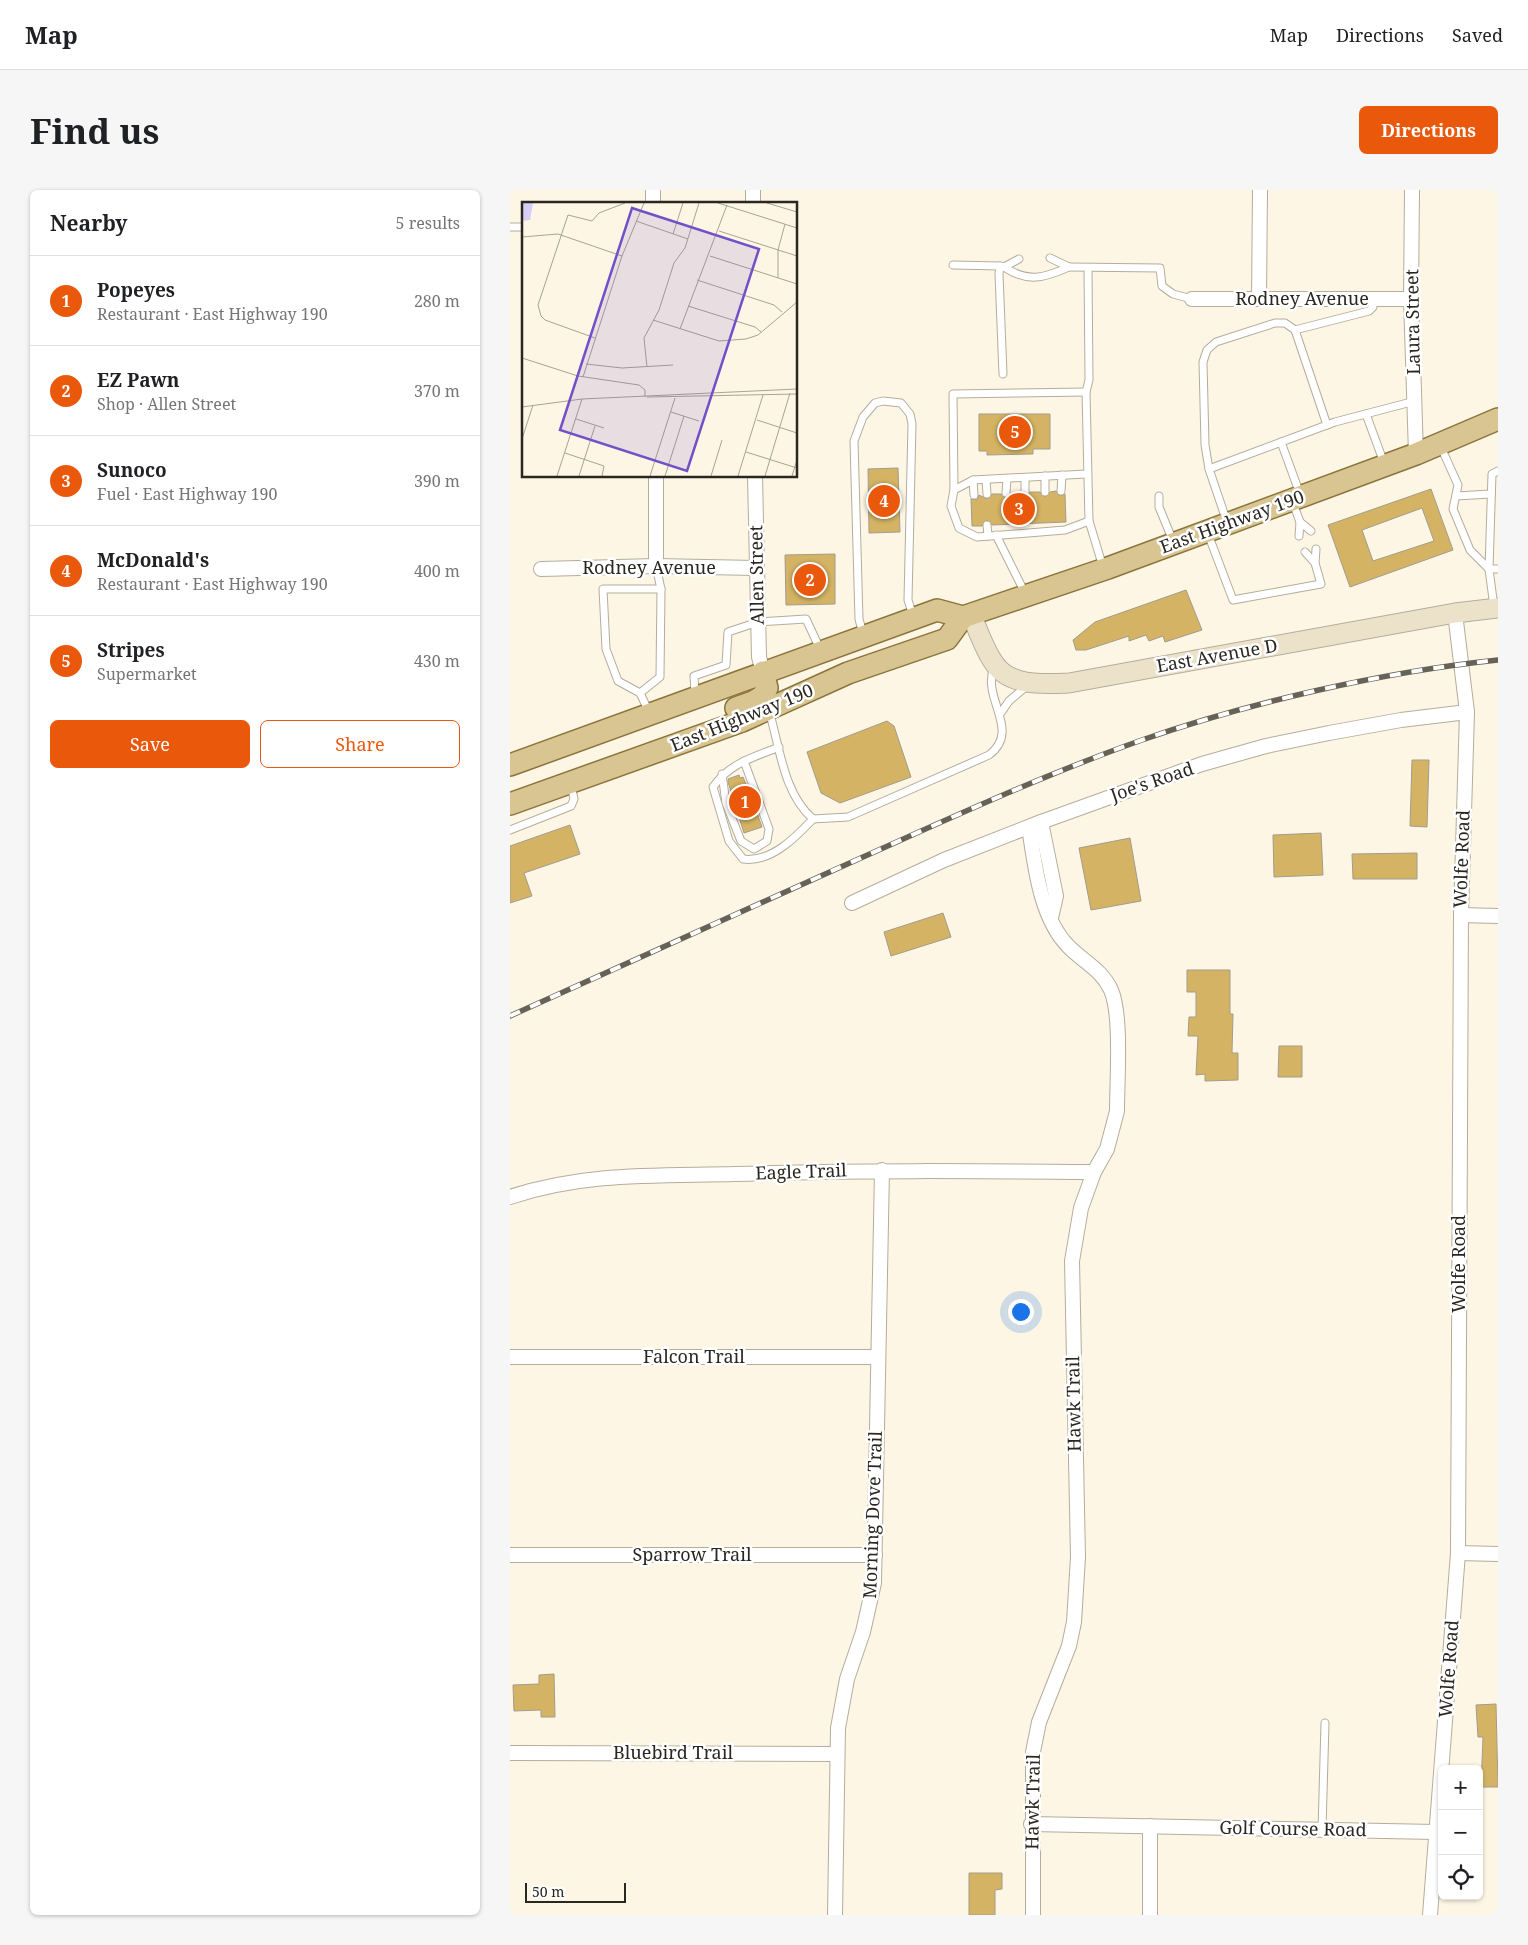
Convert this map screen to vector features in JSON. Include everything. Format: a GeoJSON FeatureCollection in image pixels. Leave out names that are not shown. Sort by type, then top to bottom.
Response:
{"type":"FeatureCollection","features":[{"type":"Feature","properties":{"kind":"main road","name":"East Highway 190"},"geometry":{"type":"LineString","coordinates":[[510,804],[768,710],[848,673],[948,638],[967,616],[1104,570],[1385,466],[1498,418]]}},
{"type":"Feature","properties":{"kind":"main road","name":"East Avenue D"},"geometry":{"type":"LineString","coordinates":[[994,665],[1008,675],[1030,683],[1069,683],[1455,613],[1496,608]]}},
{"type":"Feature","properties":{"kind":"main road","name":"East Highway 190"},"geometry":{"type":"LineString","coordinates":[[510,765],[937,610],[967,616]]}},
{"type":"Feature","properties":{"kind":"main road"},"geometry":{"type":"LineString","coordinates":[[967,616],[994,665]]}},
{"type":"Feature","properties":{"kind":"main road"},"geometry":{"type":"LineString","coordinates":[[614,766],[635,744],[754,702],[762,696],[767,688],[763,672]]}},
{"type":"Feature","properties":{"kind":"street"},"geometry":{"type":"LineString","coordinates":[[1259,299],[1260,190]]}},
{"type":"Feature","properties":{"kind":"street","name":"Laura Street"},"geometry":{"type":"LineString","coordinates":[[1412,190],[1411,299],[1416,454]]}},
{"type":"Feature","properties":{"kind":"street","name":"Rodney Avenue"},"geometry":{"type":"LineString","coordinates":[[1192,299],[1411,299]]}},
{"type":"Feature","properties":{"kind":"street"},"geometry":{"type":"LineString","coordinates":[[656,478],[656,566]]}},
{"type":"Feature","properties":{"kind":"street","name":"Allen Street"},"geometry":{"type":"LineString","coordinates":[[755,478],[759,658],[763,672]]}},
{"type":"Feature","properties":{"kind":"street","name":"Rodney Avenue"},"geometry":{"type":"LineString","coordinates":[[542,569],[656,566],[756,568]]}},
{"type":"Feature","properties":{"kind":"street","name":"Wolfe Road"},"geometry":{"type":"LineString","coordinates":[[1430,1915],[1458,1553],[1461,915],[1467,712],[1455,613]]}},
{"type":"Feature","properties":{"kind":"street","name":"Joe's Road"},"geometry":{"type":"LineString","coordinates":[[852,903],[944,860],[1035,824],[1202,764],[1266,746],[1401,720],[1467,712]]}},
{"type":"Feature","properties":{"kind":"street","name":"Hawk Trail"},"geometry":{"type":"LineString","coordinates":[[1033,1915],[1031,1824],[1033,1752],[1039,1722],[1069,1646],[1074,1622],[1078,1557],[1072,1261],[1082,1208],[1094,1172],[1107,1149],[1117,1111],[1116,1006],[1111,990],[1103,977],[1070,947],[1055,927],[1051,918],[1056,896],[1035,824]]}},
{"type":"Feature","properties":{"kind":"street"},"geometry":{"type":"LineString","coordinates":[[1461,915],[1498,916]]}},
{"type":"Feature","properties":{"kind":"street","name":"Eagle Trail"},"geometry":{"type":"LineString","coordinates":[[510,1197],[551,1184],[583,1179],[882,1170],[1094,1172]]}},
{"type":"Feature","properties":{"kind":"street","name":"Morning Dove Trail"},"geometry":{"type":"LineString","coordinates":[[835,1915],[837,1754],[842,1699],[870,1606],[875,1555],[882,1170]]}},
{"type":"Feature","properties":{"kind":"street","name":"Falcon Trail"},"geometry":{"type":"LineString","coordinates":[[510,1356],[878,1357]]}},
{"type":"Feature","properties":{"kind":"street"},"geometry":{"type":"LineString","coordinates":[[1458,1553],[1498,1554]]}},
{"type":"Feature","properties":{"kind":"street","name":"Sparrow Trail"},"geometry":{"type":"LineString","coordinates":[[510,1555],[875,1555]]}},
{"type":"Feature","properties":{"kind":"street","name":"Bluebird Trail"},"geometry":{"type":"LineString","coordinates":[[510,1753],[837,1754]]}},
{"type":"Feature","properties":{"kind":"street","name":"Golf Course Road"},"geometry":{"type":"LineString","coordinates":[[1031,1824],[1436,1832]]}},
{"type":"Feature","properties":{"kind":"street"},"geometry":{"type":"LineString","coordinates":[[1150,1826],[1150,1915]]}},
{"type":"Feature","properties":{"kind":"lane"},"geometry":{"type":"LineString","coordinates":[[1050,258],[1069,268]]}},
{"type":"Feature","properties":{"kind":"lane"},"geometry":{"type":"LineString","coordinates":[[953,265],[1002,267],[1019,259]]}},
{"type":"Feature","properties":{"kind":"lane"},"geometry":{"type":"LineString","coordinates":[[1002,267],[1019,277],[1049,276],[1069,268],[1160,268],[1162,286],[1173,294],[1192,299]]}},
{"type":"Feature","properties":{"kind":"lane"},"geometry":{"type":"LineString","coordinates":[[1002,267],[1003,374]]}},
{"type":"Feature","properties":{"kind":"lane"},"geometry":{"type":"LineString","coordinates":[[1088,268],[1090,380],[1086,392],[1088,520],[1104,570]]}},
{"type":"Feature","properties":{"kind":"lane"},"geometry":{"type":"LineString","coordinates":[[1295,330],[1369,311],[1373,307],[1373,299]]}},
{"type":"Feature","properties":{"kind":"lane"},"geometry":{"type":"LineString","coordinates":[[1228,524],[1210,469],[1205,445],[1204,362],[1207,350],[1216,342],[1275,323],[1286,323],[1295,330],[1327,425]]}},
{"type":"Feature","properties":{"kind":"lane"},"geometry":{"type":"LineString","coordinates":[[1086,392],[953,394],[954,490],[951,506],[959,528],[974,536],[1046,531],[1088,520]]}},
{"type":"Feature","properties":{"kind":"lane"},"geometry":{"type":"LineString","coordinates":[[864,636],[858,619],[854,441],[866,410],[874,403],[883,401],[901,403],[910,414],[912,424],[908,600],[914,618]]}},
{"type":"Feature","properties":{"kind":"lane"},"geometry":{"type":"LineString","coordinates":[[1210,469],[1327,425],[1414,401]]}},
{"type":"Feature","properties":{"kind":"lane"},"geometry":{"type":"LineString","coordinates":[[1366,414],[1385,466]]}},
{"type":"Feature","properties":{"kind":"lane"},"geometry":{"type":"LineString","coordinates":[[1281,442],[1296,498],[1300,536]]}},
{"type":"Feature","properties":{"kind":"lane"},"geometry":{"type":"LineString","coordinates":[[1439,444],[1458,485],[1453,509],[1470,550],[1489,569],[1498,569]]}},
{"type":"Feature","properties":{"kind":"lane"},"geometry":{"type":"LineString","coordinates":[[1496,608],[1489,569],[1492,474],[1498,471]]}},
{"type":"Feature","properties":{"kind":"lane"},"geometry":{"type":"LineString","coordinates":[[954,490],[974,480],[1086,474]]}},
{"type":"Feature","properties":{"kind":"lane"},"geometry":{"type":"LineString","coordinates":[[1045,476],[1045,492]]}},
{"type":"Feature","properties":{"kind":"lane"},"geometry":{"type":"LineString","coordinates":[[1062,476],[1062,491]]}},
{"type":"Feature","properties":{"kind":"lane"},"geometry":{"type":"LineString","coordinates":[[1006,493],[1007,478]]}},
{"type":"Feature","properties":{"kind":"lane"},"geometry":{"type":"LineString","coordinates":[[1024,478],[1025,493]]}},
{"type":"Feature","properties":{"kind":"lane"},"geometry":{"type":"LineString","coordinates":[[974,480],[974,495]]}},
{"type":"Feature","properties":{"kind":"lane"},"geometry":{"type":"LineString","coordinates":[[986,480],[987,494]]}},
{"type":"Feature","properties":{"kind":"lane"},"geometry":{"type":"LineString","coordinates":[[1456,496],[1491,494]]}},
{"type":"Feature","properties":{"kind":"lane"},"geometry":{"type":"LineString","coordinates":[[1159,496],[1159,507],[1174,544]]}},
{"type":"Feature","properties":{"kind":"lane"},"geometry":{"type":"LineString","coordinates":[[1300,522],[1311,531]]}},
{"type":"Feature","properties":{"kind":"lane"},"geometry":{"type":"LineString","coordinates":[[1045,523],[1046,531]]}},
{"type":"Feature","properties":{"kind":"lane"},"geometry":{"type":"LineString","coordinates":[[1025,524],[1026,533]]}},
{"type":"Feature","properties":{"kind":"lane"},"geometry":{"type":"LineString","coordinates":[[987,525],[1026,595]]}},
{"type":"Feature","properties":{"kind":"lane"},"geometry":{"type":"LineString","coordinates":[[1008,525],[1008,534]]}},
{"type":"Feature","properties":{"kind":"lane"},"geometry":{"type":"LineString","coordinates":[[974,526],[974,536]]}},
{"type":"Feature","properties":{"kind":"lane"},"geometry":{"type":"LineString","coordinates":[[1207,531],[1233,600],[1321,584],[1315,563],[1316,549]]}},
{"type":"Feature","properties":{"kind":"lane"},"geometry":{"type":"LineString","coordinates":[[1305,552],[1315,563]]}},
{"type":"Feature","properties":{"kind":"lane"},"geometry":{"type":"LineString","coordinates":[[640,692],[660,677],[661,589],[656,566]]}},
{"type":"Feature","properties":{"kind":"lane"},"geometry":{"type":"LineString","coordinates":[[650,714],[640,692],[618,681],[606,649],[603,589],[661,589]]}},
{"type":"Feature","properties":{"kind":"lane"},"geometry":{"type":"LineString","coordinates":[[696,697],[694,676],[726,665],[728,632],[758,622],[806,619],[822,651]]}},
{"type":"Feature","properties":{"kind":"lane"},"geometry":{"type":"LineString","coordinates":[[779,747],[744,761],[722,774],[713,787],[729,841],[743,858],[753,860],[779,849],[813,819],[848,817],[989,755],[998,748],[1003,735],[1000,714],[993,698],[990,678],[994,665]]}},
{"type":"Feature","properties":{"kind":"lane"},"geometry":{"type":"LineString","coordinates":[[1000,714],[1009,701],[1030,683]]}},
{"type":"Feature","properties":{"kind":"lane"},"geometry":{"type":"LineString","coordinates":[[768,710],[786,775],[800,808],[813,819]]}},
{"type":"Feature","properties":{"kind":"lane"},"geometry":{"type":"LineString","coordinates":[[722,774],[725,797],[741,841],[754,848],[767,841],[770,830],[744,761]]}},
{"type":"Feature","properties":{"kind":"lane"},"geometry":{"type":"LineString","coordinates":[[510,830],[571,806],[574,799],[570,782]]}},
{"type":"Feature","properties":{"kind":"lane"},"geometry":{"type":"LineString","coordinates":[[1322,1830],[1325,1723]]}},
{"type":"Feature","properties":{"kind":"building"},"geometry":{"type":"Polygon","coordinates":[[[979,414],[1050,414],[1050,449],[1033,449],[1033,454],[987,455],[987,451],[979,451],[979,414]]]}},
{"type":"Feature","properties":{"kind":"building"},"geometry":{"type":"Polygon","coordinates":[[[898,468],[900,532],[869,533],[868,469],[898,468]]]}},
{"type":"Feature","properties":{"kind":"building"},"geometry":{"type":"Polygon","coordinates":[[[1431,489],[1453,550],[1350,587],[1328,525],[1431,489]],[[1422,508],[1362,530],[1373,561],[1434,541],[1422,508]]]}},
{"type":"Feature","properties":{"kind":"building"},"geometry":{"type":"Polygon","coordinates":[[[1056,491],[1060,496],[1065,494],[1066,522],[992,525],[987,520],[982,526],[972,526],[971,499],[977,500],[979,495],[987,499],[992,494],[1001,494],[1006,498],[1011,493],[1020,493],[1025,498],[1030,492],[1040,492],[1045,497],[1050,492],[1056,491]]]}},
{"type":"Feature","properties":{"kind":"building"},"geometry":{"type":"Polygon","coordinates":[[[835,554],[835,604],[786,605],[785,555],[835,554]]]}},
{"type":"Feature","properties":{"kind":"building"},"geometry":{"type":"Polygon","coordinates":[[[1186,590],[1202,630],[1165,642],[1163,636],[1149,641],[1146,635],[1129,641],[1129,636],[1086,650],[1076,650],[1073,640],[1095,622],[1186,590]]]}},
{"type":"Feature","properties":{"kind":"building"},"geometry":{"type":"Polygon","coordinates":[[[887,721],[894,726],[911,777],[840,803],[821,793],[807,752],[887,721]]]}},
{"type":"Feature","properties":{"kind":"building"},"geometry":{"type":"Polygon","coordinates":[[[1412,760],[1429,760],[1427,827],[1410,826],[1412,760]]]}},
{"type":"Feature","properties":{"kind":"building"},"geometry":{"type":"Polygon","coordinates":[[[739,775],[740,778],[743,777],[762,827],[744,833],[728,782],[728,779],[739,775]]]}},
{"type":"Feature","properties":{"kind":"building"},"geometry":{"type":"Polygon","coordinates":[[[570,825],[580,854],[524,873],[532,896],[510,903],[510,846],[570,825]]]}},
{"type":"Feature","properties":{"kind":"building"},"geometry":{"type":"Polygon","coordinates":[[[1321,833],[1323,875],[1274,877],[1273,835],[1321,833]]]}},
{"type":"Feature","properties":{"kind":"building"},"geometry":{"type":"Polygon","coordinates":[[[1130,838],[1141,901],[1091,910],[1079,848],[1130,838]]]}},
{"type":"Feature","properties":{"kind":"building"},"geometry":{"type":"Polygon","coordinates":[[[1417,853],[1417,879],[1353,879],[1352,854],[1417,853]]]}},
{"type":"Feature","properties":{"kind":"building"},"geometry":{"type":"Polygon","coordinates":[[[943,913],[951,937],[891,956],[884,932],[943,913]]]}},
{"type":"Feature","properties":{"kind":"building"},"geometry":{"type":"Polygon","coordinates":[[[1187,970],[1230,970],[1230,1014],[1233,1014],[1232,1053],[1238,1053],[1238,1080],[1205,1081],[1205,1074],[1196,1075],[1198,1036],[1188,1036],[1189,1017],[1196,1017],[1196,992],[1187,992],[1187,970]]]}},
{"type":"Feature","properties":{"kind":"building"},"geometry":{"type":"Polygon","coordinates":[[[1279,1046],[1302,1046],[1302,1077],[1278,1077],[1279,1046]]]}},
{"type":"Feature","properties":{"kind":"building"},"geometry":{"type":"Polygon","coordinates":[[[554,1674],[555,1717],[541,1717],[541,1710],[514,1711],[513,1685],[539,1684],[539,1675],[554,1674]]]}},
{"type":"Feature","properties":{"kind":"building"},"geometry":{"type":"Polygon","coordinates":[[[1496,1704],[1498,1787],[1483,1787],[1483,1737],[1478,1737],[1476,1705],[1496,1704]]]}},
{"type":"Feature","properties":{"kind":"building"},"geometry":{"type":"Polygon","coordinates":[[[969,1873],[1002,1873],[1002,1889],[995,1890],[995,1915],[969,1915],[969,1873]]]}},
{"type":"Feature","properties":{"kind":"railway"},"geometry":{"type":"LineString","coordinates":[[510,1016],[966,811],[1036,781],[1142,740],[1227,713],[1318,690],[1409,672],[1498,660]]}},
{"type":"Feature","properties":{"kind":"place","name":"Stripes"},"geometry":{"type":"Point","coordinates":[1015,432]}},
{"type":"Feature","properties":{"kind":"place","name":"McDonald's"},"geometry":{"type":"Point","coordinates":[884,501]}},
{"type":"Feature","properties":{"kind":"place","name":"Sunoco"},"geometry":{"type":"Point","coordinates":[1019,509]}},
{"type":"Feature","properties":{"kind":"place","name":"EZ Pawn"},"geometry":{"type":"Point","coordinates":[810,580]}},
{"type":"Feature","properties":{"kind":"place","name":"Popeyes"},"geometry":{"type":"Point","coordinates":[745,802]}}]}
